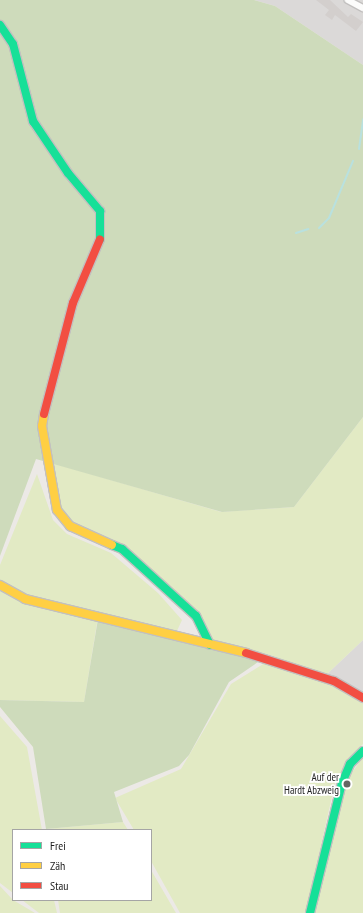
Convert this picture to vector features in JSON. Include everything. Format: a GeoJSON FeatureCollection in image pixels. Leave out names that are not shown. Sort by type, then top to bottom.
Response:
{"type":"FeatureCollection","features":[{"type":"Feature","properties":{"kind":"street"},"geometry":{"type":"LineString","coordinates":[[348,0],[363,8]]}},
{"type":"Feature","properties":{"kind":"street"},"geometry":{"type":"LineString","coordinates":[[0,25],[13,44],[37,127],[68,173],[100,211],[104,224],[99,247],[73,303],[47,396],[42,426],[57,510],[70,526],[122,549],[196,616],[210,645]]}},
{"type":"Feature","properties":{"kind":"street"},"geometry":{"type":"LineString","coordinates":[[0,585],[25,599],[267,658],[334,681],[363,698]]}},
{"type":"Feature","properties":{"kind":"street"},"geometry":{"type":"LineString","coordinates":[[310,913],[342,783],[350,764],[363,751]]}},
{"type":"Feature","properties":{"kind":"shaded area"},"geometry":{"type":"Polygon","coordinates":[[[254,0],[363,0],[363,65],[275,6],[254,0]]]}},
{"type":"Feature","properties":{"kind":"shaded area"},"geometry":{"type":"Polygon","coordinates":[[[363,640],[363,696],[325,676],[363,640]]]}},
{"type":"Feature","properties":{"kind":"green space"},"geometry":{"type":"Polygon","coordinates":[[[0,0],[254,0],[275,6],[363,65],[363,417],[294,507],[222,512],[36,459],[0,556],[0,0]]]}},
{"type":"Feature","properties":{"kind":"green space"},"geometry":{"type":"Polygon","coordinates":[[[363,417],[363,640],[325,676],[273,656],[214,640],[127,551],[75,527],[59,507],[49,462],[221,512],[294,507],[363,417]]]}},
{"type":"Feature","properties":{"kind":"green space"},"geometry":{"type":"Polygon","coordinates":[[[37,474],[53,520],[67,534],[111,553],[158,593],[182,620],[176,633],[27,596],[0,580],[0,565],[37,474]]]}},
{"type":"Feature","properties":{"kind":"green space"},"geometry":{"type":"Polygon","coordinates":[[[0,591],[98,617],[84,702],[0,700],[0,591]]]}},
{"type":"Feature","properties":{"kind":"green space"},"geometry":{"type":"Polygon","coordinates":[[[98,619],[261,660],[229,682],[189,755],[179,766],[114,792],[123,822],[46,829],[33,747],[0,707],[0,700],[84,702],[98,619]]]}},
{"type":"Feature","properties":{"kind":"green space"},"geometry":{"type":"Polygon","coordinates":[[[268,661],[339,688],[363,703],[363,744],[348,759],[335,783],[306,913],[180,913],[152,863],[152,829],[133,829],[115,798],[181,769],[231,684],[268,661]]]}},
{"type":"Feature","properties":{"kind":"green space"},"geometry":{"type":"Polygon","coordinates":[[[0,716],[27,747],[42,829],[12,829],[12,892],[0,883],[0,716]]]}},
{"type":"Feature","properties":{"kind":"green space"},"geometry":{"type":"Polygon","coordinates":[[[363,757],[363,913],[314,913],[342,797],[351,774],[363,757]]]}},
{"type":"Feature","properties":{"kind":"green space"},"geometry":{"type":"Polygon","coordinates":[[[123,822],[127,829],[46,829],[123,822]]]}},
{"type":"Feature","properties":{"kind":"green space"},"geometry":{"type":"Polygon","coordinates":[[[152,872],[176,913],[60,913],[58,901],[152,901],[152,872]]]}},
{"type":"Feature","properties":{"kind":"green space"},"geometry":{"type":"Polygon","coordinates":[[[0,886],[12,899],[12,901],[15,901],[35,913],[0,913],[0,886]]]}},
{"type":"Feature","properties":{"kind":"green space"},"geometry":{"type":"Polygon","coordinates":[[[23,901],[54,901],[57,913],[39,913],[23,901]]]}},
{"type":"Feature","properties":{"kind":"building"},"geometry":{"type":"Polygon","coordinates":[[[316,0],[330,0],[348,17],[351,14],[363,22],[356,31],[335,15],[332,20],[325,15],[329,10],[316,0]]]}},
{"type":"Feature","properties":{"kind":"waterway"},"geometry":{"type":"LineString","coordinates":[[359,149],[363,119]]}},
{"type":"Feature","properties":{"kind":"waterway"},"geometry":{"type":"LineString","coordinates":[[319,228],[329,218],[353,161]]}},
{"type":"Feature","properties":{"kind":"waterway"},"geometry":{"type":"LineString","coordinates":[[296,233],[308,229]]}},
{"type":"Feature","properties":{"kind":"traffic: fast"},"geometry":{"type":"LineString","coordinates":[[0,25],[13,44],[33,121],[68,173],[100,211],[100,239]]}},
{"type":"Feature","properties":{"kind":"traffic: fast"},"geometry":{"type":"LineString","coordinates":[[112,545],[122,549],[196,616],[210,645]]}},
{"type":"Feature","properties":{"kind":"traffic: fast"},"geometry":{"type":"LineString","coordinates":[[310,913],[342,783],[350,764],[363,751]]}},
{"type":"Feature","properties":{"kind":"traffic: slow"},"geometry":{"type":"LineString","coordinates":[[44,414],[42,426],[57,510],[70,526],[112,545]]}},
{"type":"Feature","properties":{"kind":"traffic: slow"},"geometry":{"type":"LineString","coordinates":[[0,585],[25,599],[246,653]]}},
{"type":"Feature","properties":{"kind":"traffic: jam"},"geometry":{"type":"LineString","coordinates":[[44,414],[73,303],[100,239]]}},
{"type":"Feature","properties":{"kind":"traffic: jam"},"geometry":{"type":"LineString","coordinates":[[246,653],[334,681],[363,698]]}},
{"type":"Feature","properties":{"kind":"place","name":"Auf der Hardt Abzweig"},"geometry":{"type":"Point","coordinates":[347,784]}}]}
